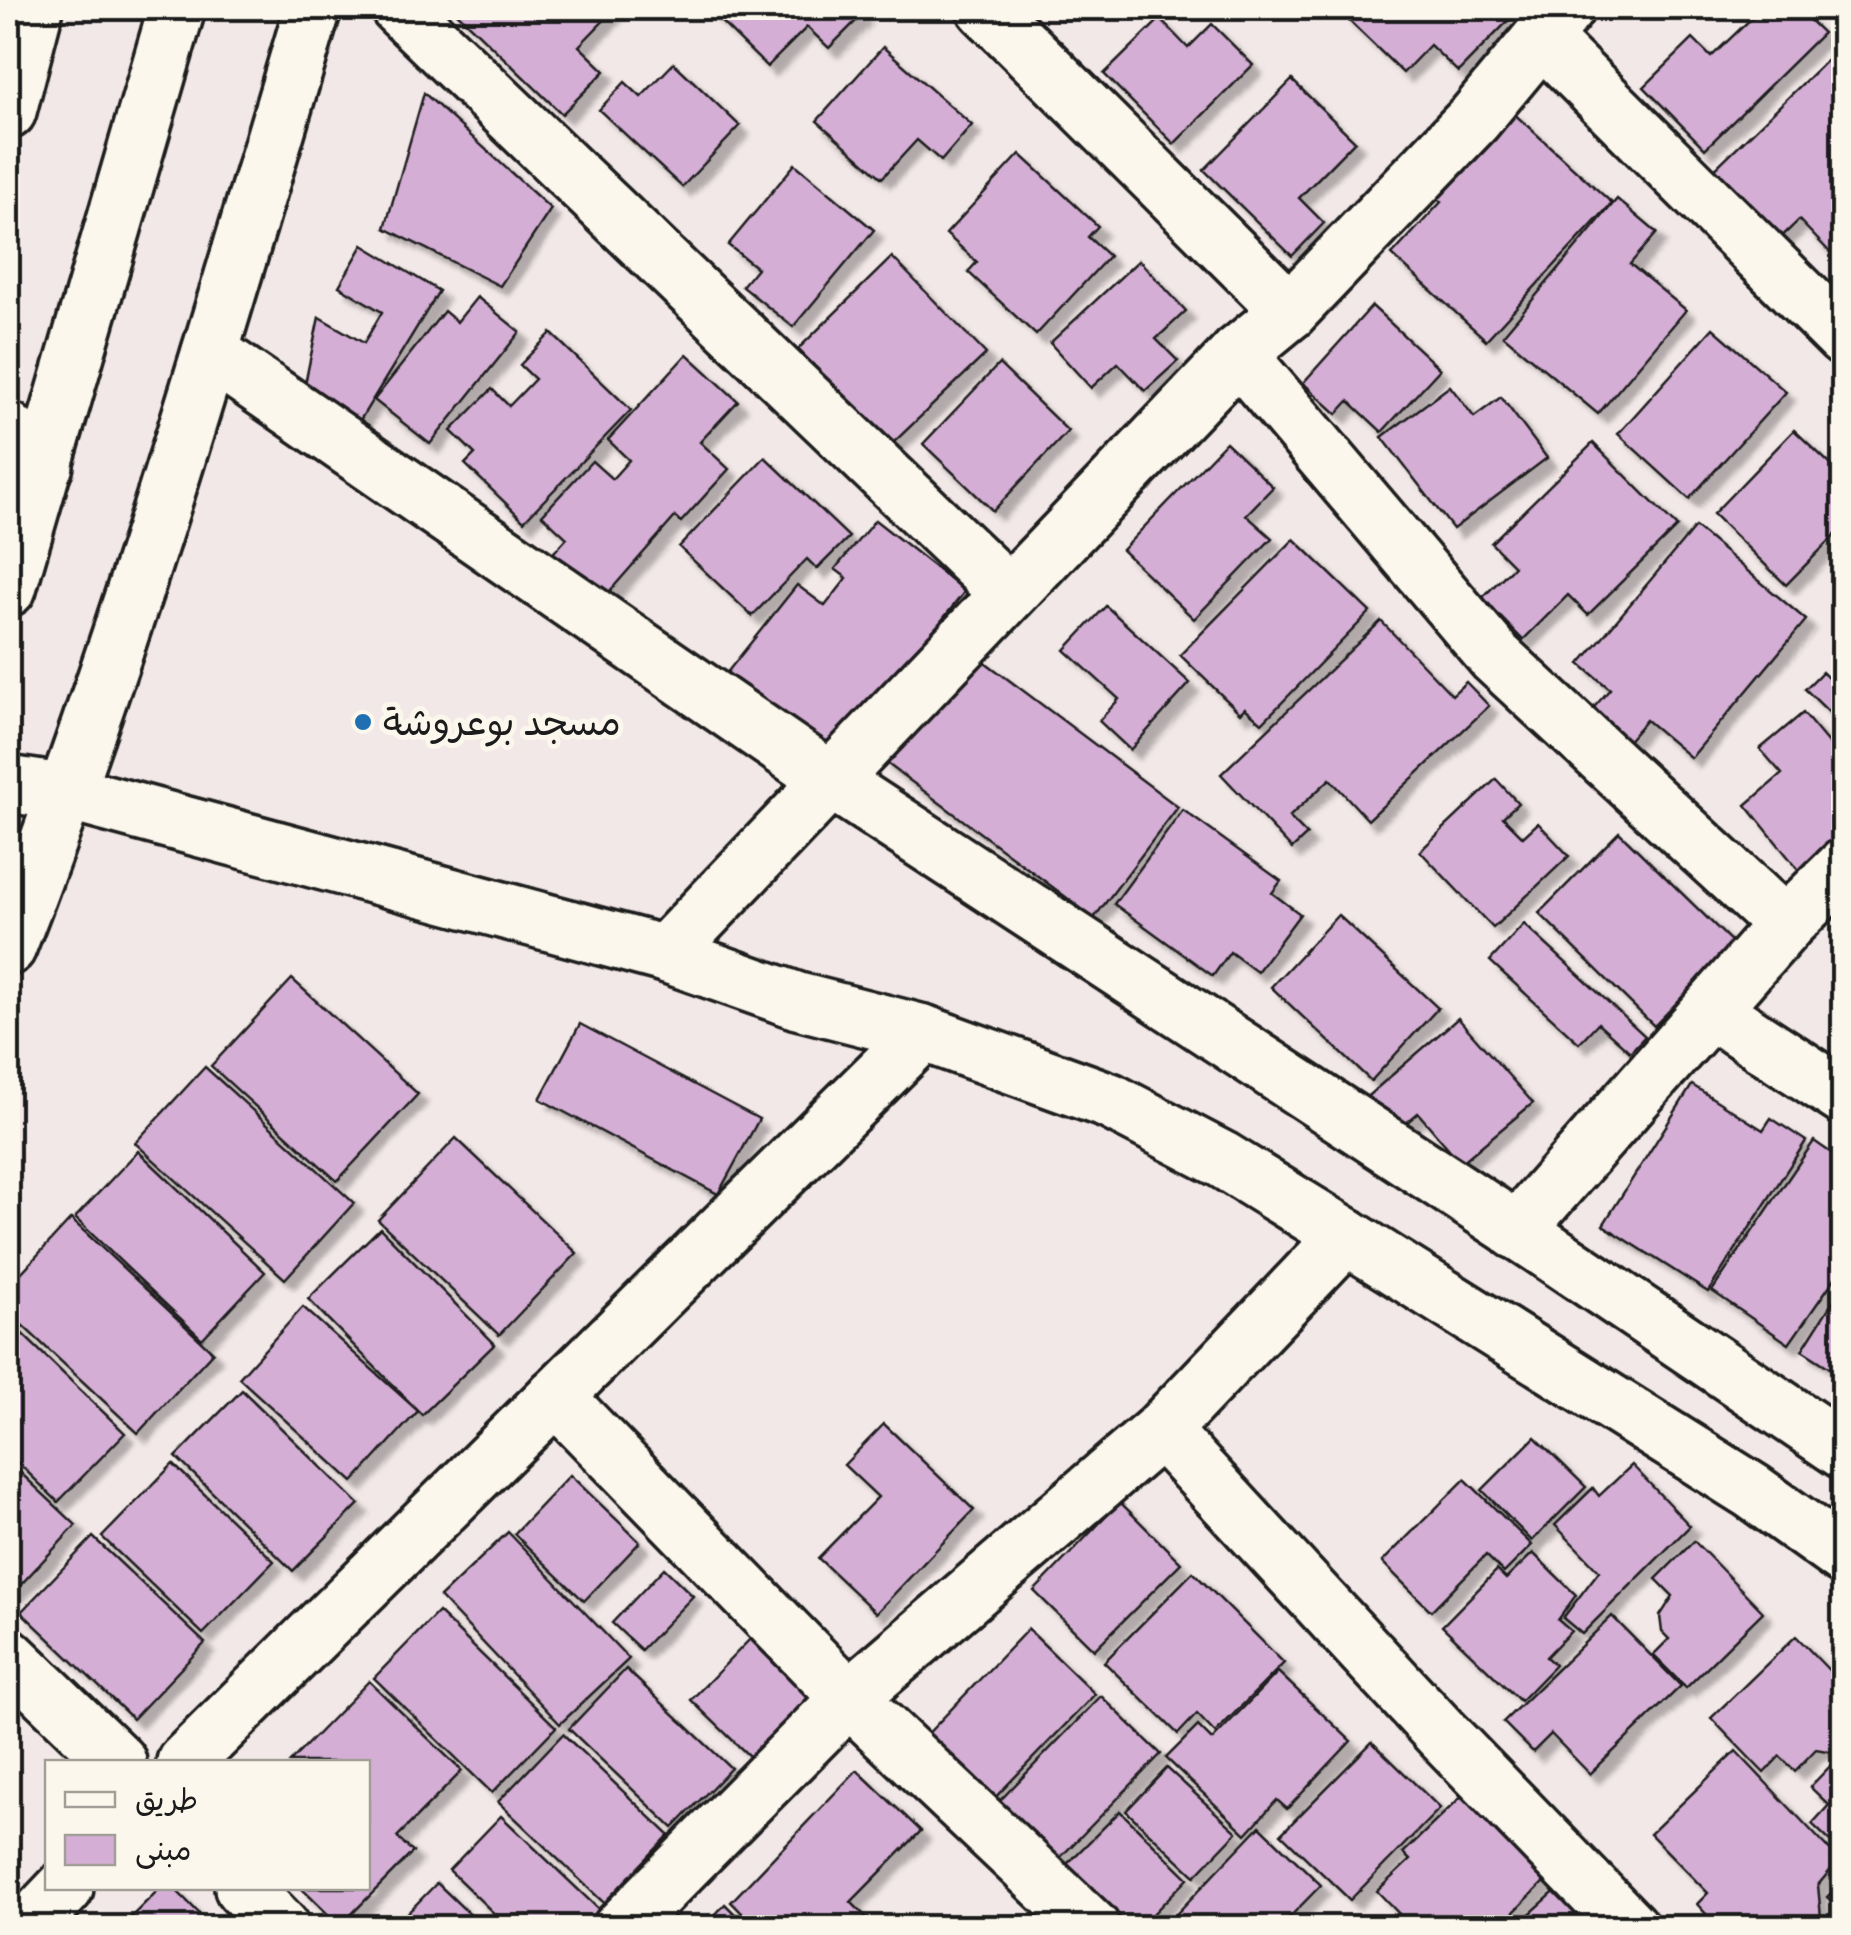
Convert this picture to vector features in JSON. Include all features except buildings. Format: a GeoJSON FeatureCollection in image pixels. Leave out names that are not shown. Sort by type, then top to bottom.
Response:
{"type":"FeatureCollection","features":[{"type":"Feature","properties":{"kind":"street"},"geometry":{"type":"LineString","coordinates":[[8,111],[35,8]]}},
{"type":"Feature","properties":{"kind":"street"},"geometry":{"type":"LineString","coordinates":[[8,588],[26,447],[177,8]]}},
{"type":"Feature","properties":{"kind":"street"},"geometry":{"type":"LineString","coordinates":[[8,947],[68,792],[210,352],[313,8]]}},
{"type":"Feature","properties":{"kind":"street"},"geometry":{"type":"LineString","coordinates":[[399,8],[1007,592]]}},
{"type":"Feature","properties":{"kind":"street"},"geometry":{"type":"LineString","coordinates":[[985,8],[1290,311]]}},
{"type":"Feature","properties":{"kind":"street"},"geometry":{"type":"LineString","coordinates":[[666,954],[1007,592],[1238,354],[1290,311],[1474,119],[1555,23],[1844,338]]}},
{"type":"Feature","properties":{"kind":"street"},"geometry":{"type":"LineString","coordinates":[[210,352],[832,781],[1844,1451]]}},
{"type":"Feature","properties":{"kind":"street"},"geometry":{"type":"LineString","coordinates":[[1238,354],[1494,657],[1785,925]]}},
{"type":"Feature","properties":{"kind":"street"},"geometry":{"type":"LineString","coordinates":[[8,784],[68,792],[666,954],[798,1001],[924,1033],[1110,1101],[1223,1160],[1840,1548]]}},
{"type":"Feature","properties":{"kind":"street"},"geometry":{"type":"LineString","coordinates":[[1516,1231],[1785,925],[1844,867]]}},
{"type":"Feature","properties":{"kind":"street"},"geometry":{"type":"LineString","coordinates":[[1712,1011],[1844,1097]]}},
{"type":"Feature","properties":{"kind":"street"},"geometry":{"type":"LineString","coordinates":[[187,1760],[924,1033]]}},
{"type":"Feature","properties":{"kind":"street"},"geometry":{"type":"LineString","coordinates":[[621,1928],[848,1698],[1161,1430],[1346,1236]]}},
{"type":"Feature","properties":{"kind":"street"},"geometry":{"type":"LineString","coordinates":[[556,1396],[848,1698],[1092,1928]]}},
{"type":"Feature","properties":{"kind":"street"},"geometry":{"type":"LineString","coordinates":[[1161,1430],[1428,1718],[1630,1928]]}},
{"type":"Feature","properties":{"kind":"street"},"geometry":{"type":"LineString","coordinates":[[8,1656],[116,1760]]}},
{"type":"Feature","properties":{"kind":"street"},"geometry":{"type":"LineString","coordinates":[[28,1928],[63,1890]]}},
{"type":"Feature","properties":{"kind":"street"},"geometry":{"type":"LineString","coordinates":[[244,1890],[282,1928]]}},
{"type":"Feature","properties":{"kind":"place","name":"مسجد بوعروشة"},"geometry":{"type":"Point","coordinates":[363,722]}}]}
